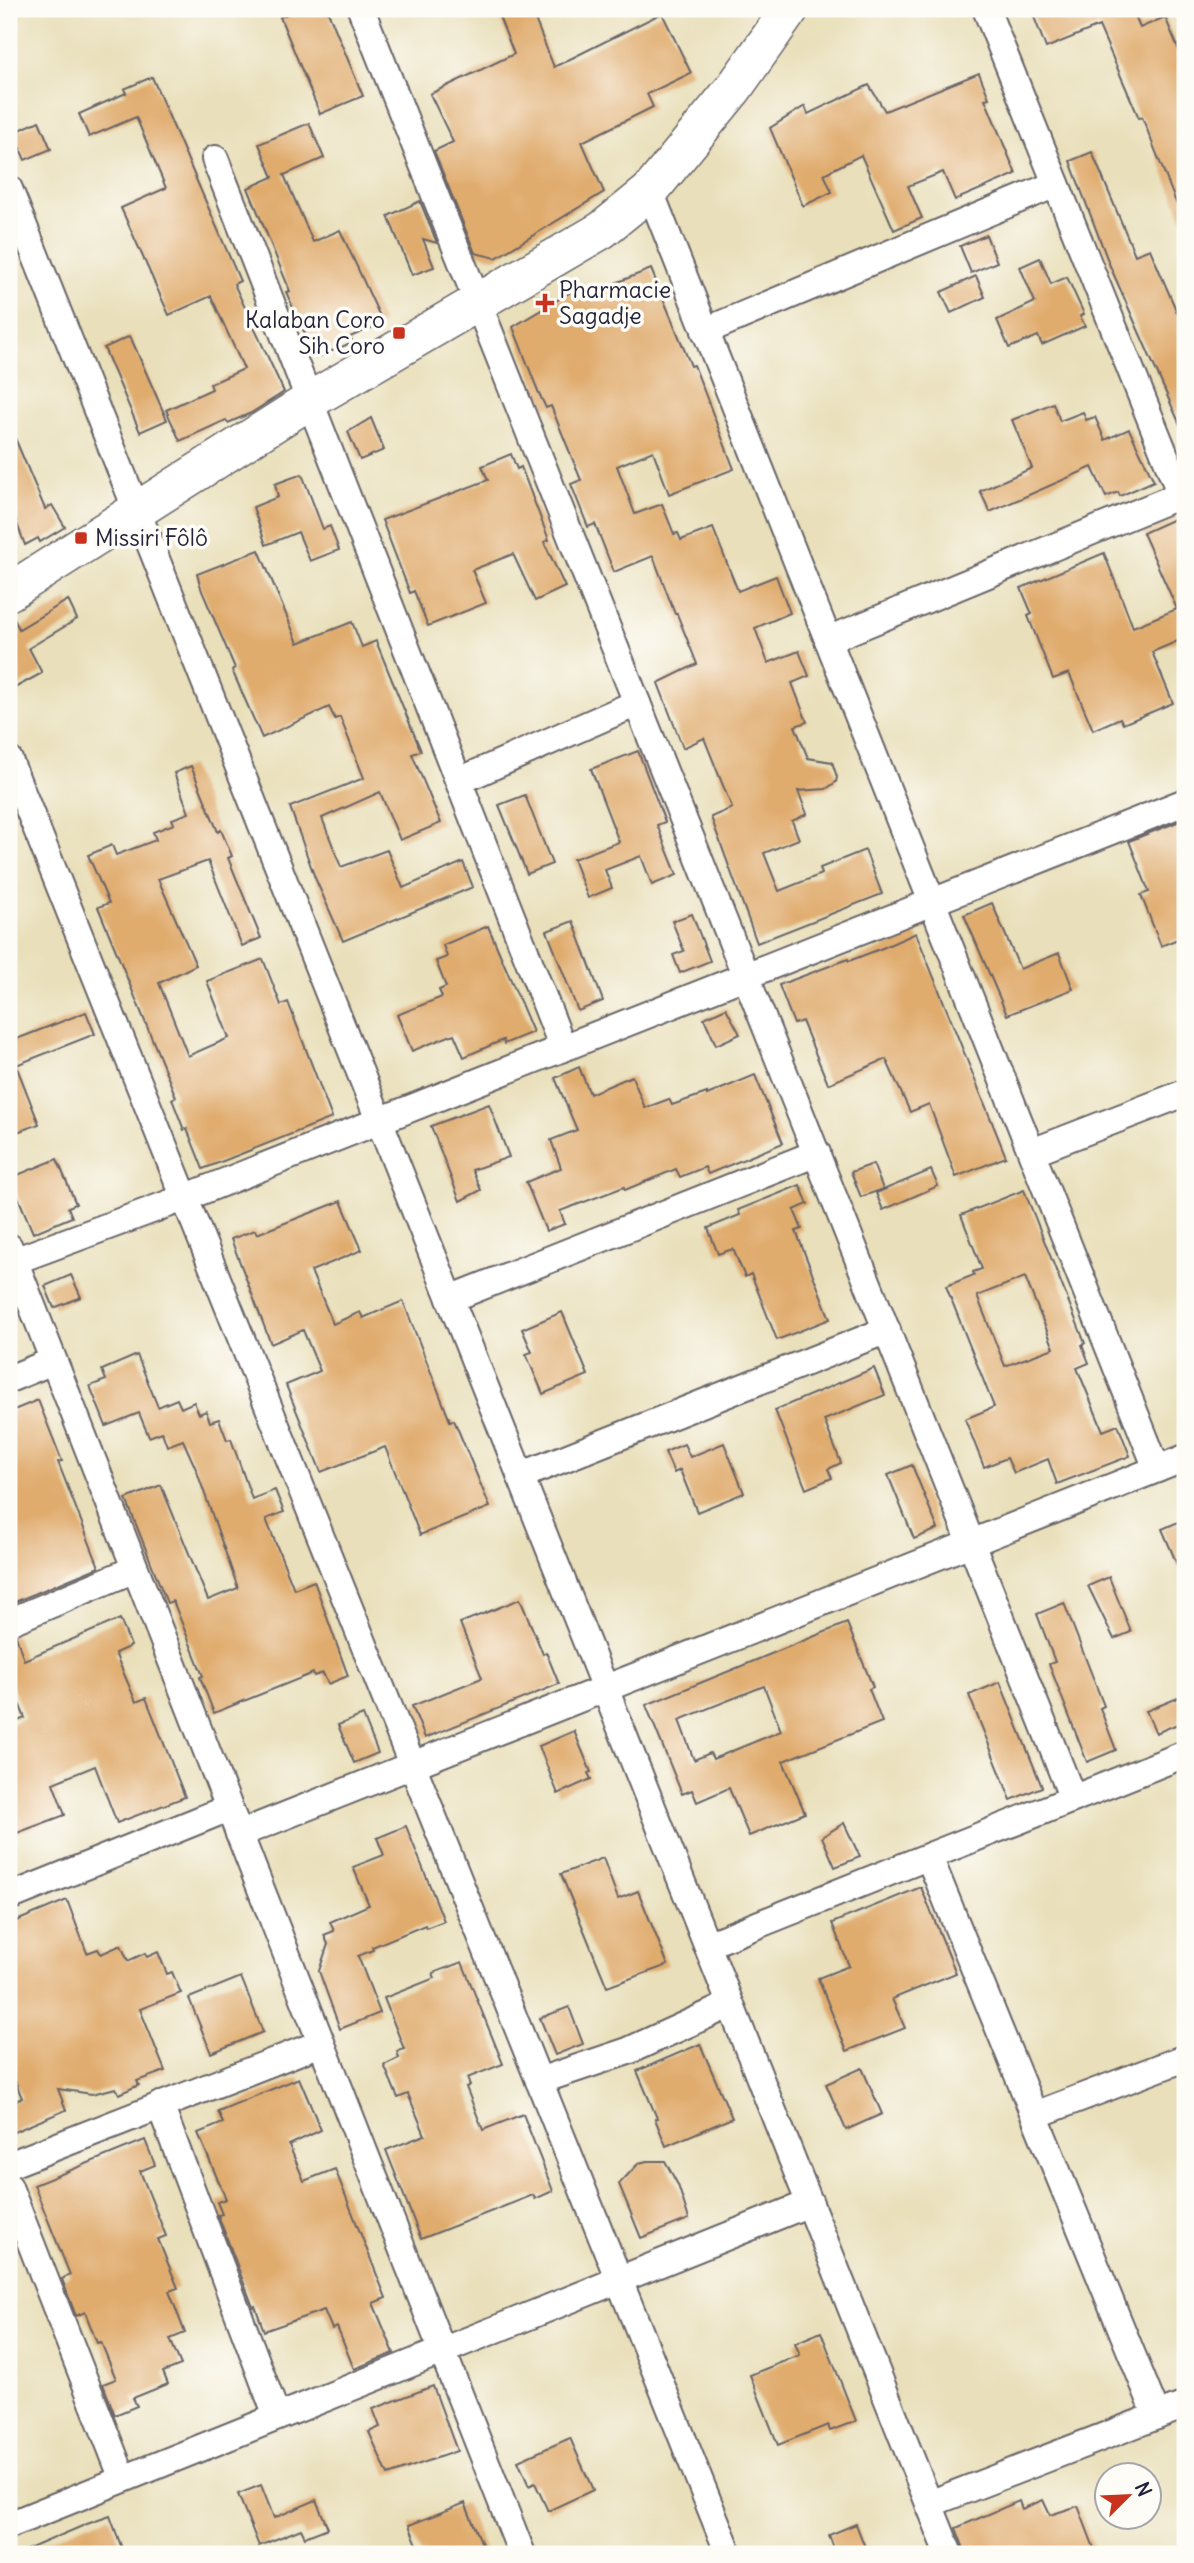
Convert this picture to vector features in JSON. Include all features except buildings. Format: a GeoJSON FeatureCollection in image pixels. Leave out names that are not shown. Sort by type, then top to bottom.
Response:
{"type":"FeatureCollection","features":[{"type":"Feature","properties":{"kind":"main road"},"geometry":{"type":"LineString","coordinates":[[9,592],[309,401],[602,230],[650,191],[734,88],[790,9]]}},
{"type":"Feature","properties":{"kind":"street"},"geometry":{"type":"LineString","coordinates":[[361,9],[1073,1799]]}},
{"type":"Feature","properties":{"kind":"street"},"geometry":{"type":"LineString","coordinates":[[828,640],[1183,494],[986,9]]}},
{"type":"Feature","properties":{"kind":"street"},"geometry":{"type":"LineString","coordinates":[[215,159],[563,1048]]}},
{"type":"Feature","properties":{"kind":"street"},"geometry":{"type":"LineString","coordinates":[[705,331],[1056,184]]}},
{"type":"Feature","properties":{"kind":"street"},"geometry":{"type":"LineString","coordinates":[[9,189],[949,2554]]}},
{"type":"Feature","properties":{"kind":"street"},"geometry":{"type":"LineString","coordinates":[[650,191],[1157,1469]]}},
{"type":"Feature","properties":{"kind":"street"},"geometry":{"type":"LineString","coordinates":[[458,781],[637,703]]}},
{"type":"Feature","properties":{"kind":"street"},"geometry":{"type":"LineString","coordinates":[[9,760],[729,2554]]}},
{"type":"Feature","properties":{"kind":"street"},"geometry":{"type":"LineString","coordinates":[[522,2554],[12,1254],[184,1198],[1185,802]]}},
{"type":"Feature","properties":{"kind":"street"},"geometry":{"type":"LineString","coordinates":[[1032,1152],[1185,1093]]}},
{"type":"Feature","properties":{"kind":"street"},"geometry":{"type":"LineString","coordinates":[[450,1299],[817,1153]]}},
{"type":"Feature","properties":{"kind":"street"},"geometry":{"type":"LineString","coordinates":[[520,1476],[887,1330]]}},
{"type":"Feature","properties":{"kind":"street"},"geometry":{"type":"LineString","coordinates":[[9,1379],[53,1361]]}},
{"type":"Feature","properties":{"kind":"street"},"geometry":{"type":"LineString","coordinates":[[239,1834],[1185,1458]]}},
{"type":"Feature","properties":{"kind":"street"},"geometry":{"type":"LineString","coordinates":[[9,1622],[135,1569]]}},
{"type":"Feature","properties":{"kind":"street"},"geometry":{"type":"LineString","coordinates":[[707,1945],[1185,1754]]}},
{"type":"Feature","properties":{"kind":"street"},"geometry":{"type":"LineString","coordinates":[[9,1897],[229,1808]]}},
{"type":"Feature","properties":{"kind":"street"},"geometry":{"type":"LineString","coordinates":[[929,1857],[1157,2416]]}},
{"type":"Feature","properties":{"kind":"street"},"geometry":{"type":"LineString","coordinates":[[538,2081],[628,2051],[729,2005]]}},
{"type":"Feature","properties":{"kind":"street"},"geometry":{"type":"LineString","coordinates":[[9,2165],[321,2043]]}},
{"type":"Feature","properties":{"kind":"street"},"geometry":{"type":"LineString","coordinates":[[1035,2115],[1185,2058]]}},
{"type":"Feature","properties":{"kind":"street"},"geometry":{"type":"LineString","coordinates":[[160,2105],[276,2417]]}},
{"type":"Feature","properties":{"kind":"street"},"geometry":{"type":"LineString","coordinates":[[9,2187],[123,2479]]}},
{"type":"Feature","properties":{"kind":"street"},"geometry":{"type":"LineString","coordinates":[[9,2525],[810,2203]]}},
{"type":"Feature","properties":{"kind":"street"},"geometry":{"type":"LineString","coordinates":[[929,2504],[1185,2405]]}},
{"type":"Feature","properties":{"kind":"place","name":"Pharmacie Sagadje"},"geometry":{"type":"Point","coordinates":[545,303]}},
{"type":"Feature","properties":{"kind":"place","name":"Kalaban Coro Sih Coro"},"geometry":{"type":"Point","coordinates":[399,333]}},
{"type":"Feature","properties":{"kind":"place","name":"Missiri Fôlô"},"geometry":{"type":"Point","coordinates":[81,538]}}]}
